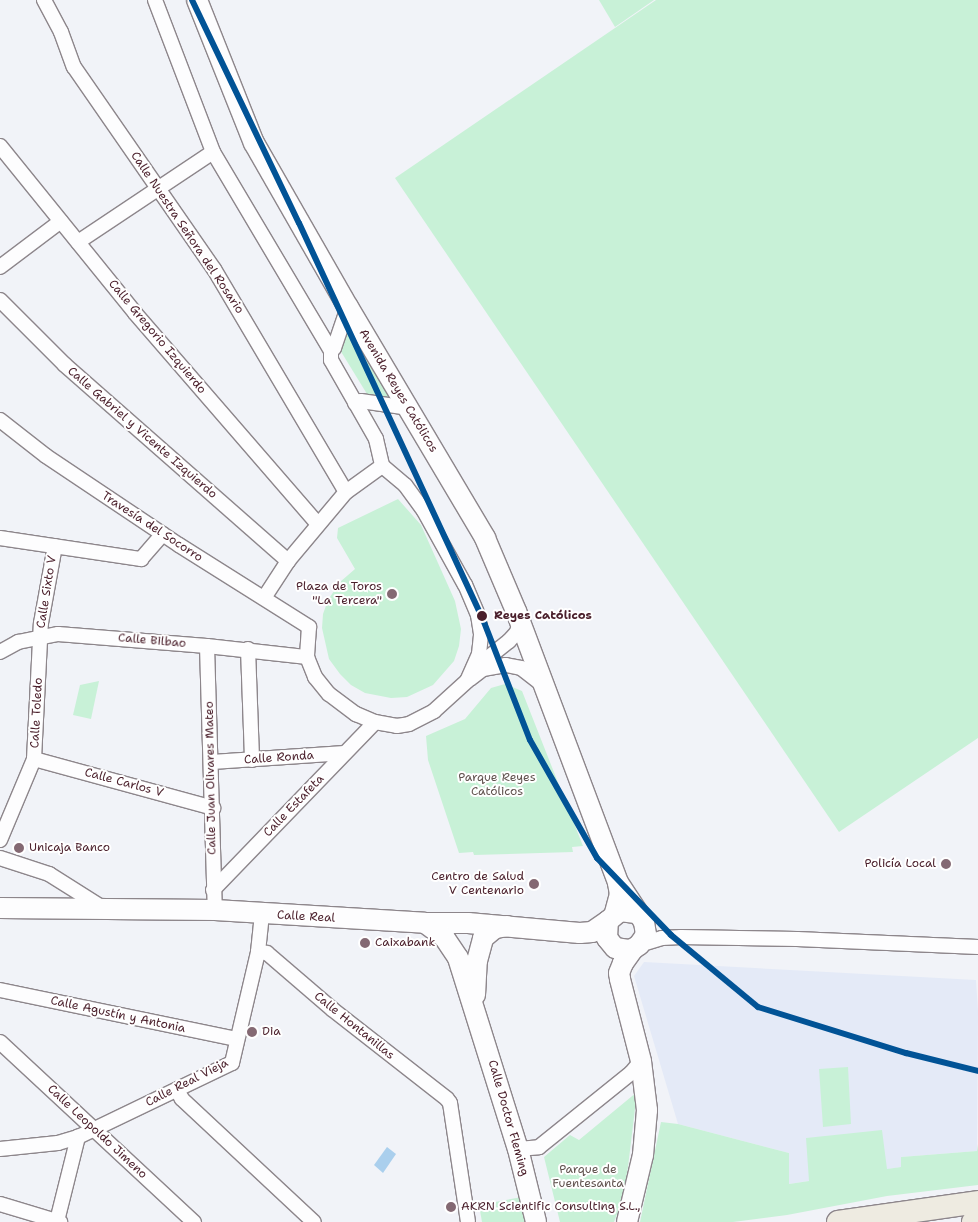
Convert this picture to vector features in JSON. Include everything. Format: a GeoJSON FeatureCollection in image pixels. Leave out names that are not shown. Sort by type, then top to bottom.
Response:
{"type":"FeatureCollection","features":[{"type":"Feature","properties":{"kind":"main road","name":"Avenida Reyes Católicos"},"geometry":{"type":"LineString","coordinates":[[198,0],[254,143],[348,307],[485,538],[520,621],[618,883]]}},
{"type":"Feature","properties":{"kind":"main road"},"geometry":{"type":"LineString","coordinates":[[618,883],[620,894],[606,932],[610,943],[621,950],[636,947]]}},
{"type":"Feature","properties":{"kind":"main road"},"geometry":{"type":"LineString","coordinates":[[618,883],[640,918],[646,935],[623,963],[619,972],[646,1089],[646,1133],[627,1222]]}},
{"type":"Feature","properties":{"kind":"main road","name":"Calle Real"},"geometry":{"type":"LineString","coordinates":[[0,908],[215,910],[425,923],[468,923],[580,933],[592,932],[611,917]]}},
{"type":"Feature","properties":{"kind":"main road"},"geometry":{"type":"LineString","coordinates":[[611,917],[626,910],[640,918]]}},
{"type":"Feature","properties":{"kind":"main road"},"geometry":{"type":"LineString","coordinates":[[425,923],[438,931],[453,949],[477,1015]]}},
{"type":"Feature","properties":{"kind":"main road"},"geometry":{"type":"LineString","coordinates":[[477,1015],[476,982],[480,946],[488,933],[495,928],[507,926]]}},
{"type":"Feature","properties":{"kind":"main road","name":"Calle Doctor Fleming"},"geometry":{"type":"LineString","coordinates":[[477,1015],[518,1149],[536,1222]]}},
{"type":"Feature","properties":{"kind":"main road"},"geometry":{"type":"LineString","coordinates":[[838,1222],[978,1202]]}},
{"type":"Feature","properties":{"kind":"main road"},"geometry":{"type":"LineString","coordinates":[[973,1222],[978,1221]]}},
{"type":"Feature","properties":{"kind":"street","name":"Calle Nuestra Señora del Rosario"},"geometry":{"type":"LineString","coordinates":[[44,0],[61,32],[74,67],[219,277],[346,492]]}},
{"type":"Feature","properties":{"kind":"street"},"geometry":{"type":"LineString","coordinates":[[155,0],[213,152],[330,351],[331,360],[376,439],[382,466],[405,485],[424,511],[465,586],[478,615],[481,634],[479,654],[470,674]]}},
{"type":"Feature","properties":{"kind":"street","name":"Calle Gregorio Izquierdo"},"geometry":{"type":"LineString","coordinates":[[0,146],[135,313],[318,524]]}},
{"type":"Feature","properties":{"kind":"street"},"geometry":{"type":"LineString","coordinates":[[78,242],[156,188],[213,152]]}},
{"type":"Feature","properties":{"kind":"street"},"geometry":{"type":"LineString","coordinates":[[0,267],[61,221]]}},
{"type":"Feature","properties":{"kind":"street","name":"Calle Gabriel y Vicente Izquierdo"},"geometry":{"type":"LineString","coordinates":[[0,300],[64,365],[288,561]]}},
{"type":"Feature","properties":{"kind":"street"},"geometry":{"type":"LineString","coordinates":[[330,351],[334,348],[348,307]]}},
{"type":"Feature","properties":{"kind":"street"},"geometry":{"type":"LineString","coordinates":[[356,403],[409,408]]}},
{"type":"Feature","properties":{"kind":"street","name":"Travesía del Socorro"},"geometry":{"type":"LineString","coordinates":[[0,420],[46,456],[163,534],[309,627],[307,657]]}},
{"type":"Feature","properties":{"kind":"street"},"geometry":{"type":"LineString","coordinates":[[264,598],[288,561],[346,492],[382,466]]}},
{"type":"Feature","properties":{"kind":"street"},"geometry":{"type":"LineString","coordinates":[[0,538],[140,559],[163,534]]}},
{"type":"Feature","properties":{"kind":"street","name":"Calle Sixto V"},"geometry":{"type":"LineString","coordinates":[[41,638],[41,624],[55,546]]}},
{"type":"Feature","properties":{"kind":"street"},"geometry":{"type":"LineString","coordinates":[[307,657],[315,677],[329,694],[356,714],[375,722],[397,726],[409,724],[434,711],[470,674],[517,632],[520,621]]}},
{"type":"Feature","properties":{"kind":"street","name":"Calle Bilbao"},"geometry":{"type":"LineString","coordinates":[[0,652],[18,642],[58,634],[207,646],[307,657]]}},
{"type":"Feature","properties":{"kind":"street","name":"Calle Toledo"},"geometry":{"type":"LineString","coordinates":[[0,840],[34,759],[41,638]]}},
{"type":"Feature","properties":{"kind":"street","name":"Calle Juan Olivares Mateo"},"geometry":{"type":"LineString","coordinates":[[207,646],[215,910]]}},
{"type":"Feature","properties":{"kind":"street"},"geometry":{"type":"LineString","coordinates":[[248,650],[252,760]]}},
{"type":"Feature","properties":{"kind":"street"},"geometry":{"type":"LineString","coordinates":[[470,674],[506,665],[521,668],[545,686]]}},
{"type":"Feature","properties":{"kind":"street","name":"Calle Estafeta"},"geometry":{"type":"LineString","coordinates":[[213,890],[375,722]]}},
{"type":"Feature","properties":{"kind":"street","name":"Calle Ronda"},"geometry":{"type":"LineString","coordinates":[[212,762],[345,753]]}},
{"type":"Feature","properties":{"kind":"street","name":"Calle Carlos V"},"geometry":{"type":"LineString","coordinates":[[34,759],[213,808]]}},
{"type":"Feature","properties":{"kind":"street"},"geometry":{"type":"LineString","coordinates":[[0,858],[49,874],[106,910]]}},
{"type":"Feature","properties":{"kind":"street","name":"Calle Real Vieja"},"geometry":{"type":"LineString","coordinates":[[0,1149],[58,1143],[78,1137],[232,1063],[258,952],[262,914]]}},
{"type":"Feature","properties":{"kind":"street"},"geometry":{"type":"LineString","coordinates":[[640,918],[664,932],[681,937]]}},
{"type":"Feature","properties":{"kind":"street"},"geometry":{"type":"LineString","coordinates":[[636,947],[662,938],[681,937],[797,939],[978,947]]}},
{"type":"Feature","properties":{"kind":"street","name":"Calle Hontanillas"},"geometry":{"type":"LineString","coordinates":[[258,952],[267,953],[332,1009],[450,1103],[468,1222]]}},
{"type":"Feature","properties":{"kind":"street","name":"Calle Agustín y Antonia"},"geometry":{"type":"LineString","coordinates":[[0,990],[237,1040]]}},
{"type":"Feature","properties":{"kind":"street","name":"Calle Leopoldo Jimeno"},"geometry":{"type":"LineString","coordinates":[[0,1042],[194,1222]]}},
{"type":"Feature","properties":{"kind":"street"},"geometry":{"type":"LineString","coordinates":[[518,1149],[539,1147],[631,1073],[641,1061]]}},
{"type":"Feature","properties":{"kind":"street"},"geometry":{"type":"LineString","coordinates":[[177,1090],[182,1099],[314,1222]]}},
{"type":"Feature","properties":{"kind":"street"},"geometry":{"type":"LineString","coordinates":[[0,1204],[58,1222],[78,1137]]}},
{"type":"Feature","properties":{"kind":"shaded area"},"geometry":{"type":"Polygon","coordinates":[[[644,962],[976,980],[978,1011],[977,1151],[901,1157],[901,1167],[789,1184],[789,1153],[678,1124],[634,976],[644,962]]]}},
{"type":"Feature","properties":{"kind":"green space"},"geometry":{"type":"Polygon","coordinates":[[[599,0],[654,0],[615,27],[599,0]]]}},
{"type":"Feature","properties":{"kind":"green space"},"geometry":{"type":"Polygon","coordinates":[[[656,0],[978,0],[978,738],[839,832],[395,178],[656,0]]]}},
{"type":"Feature","properties":{"kind":"green space"},"geometry":{"type":"Polygon","coordinates":[[[349,323],[392,400],[367,394],[340,350],[349,323]]]}},
{"type":"Feature","properties":{"kind":"green space","name":"Plaza de Toros \"La Tercera\""},"geometry":{"type":"Polygon","coordinates":[[[398,499],[421,525],[455,601],[461,629],[459,646],[454,661],[433,685],[407,697],[391,698],[365,693],[351,685],[340,674],[329,659],[322,628],[323,614],[328,600],[340,582],[355,569],[337,538],[338,528],[398,499]]]}},
{"type":"Feature","properties":{"kind":"green space"},"geometry":{"type":"Polygon","coordinates":[[[99,681],[91,719],[73,715],[80,685],[99,681]]]}},
{"type":"Feature","properties":{"kind":"green space","name":"Parque Reyes Católicos"},"geometry":{"type":"Polygon","coordinates":[[[505,684],[522,691],[583,846],[572,847],[573,852],[474,855],[473,852],[459,853],[428,760],[426,736],[465,719],[491,688],[505,684]]]}},
{"type":"Feature","properties":{"kind":"green space"},"geometry":{"type":"Polygon","coordinates":[[[848,1067],[851,1124],[823,1127],[819,1069],[848,1067]]]}},
{"type":"Feature","properties":{"kind":"green space","name":"Parque de Fuentesanta"},"geometry":{"type":"Polygon","coordinates":[[[637,1092],[622,1201],[614,1222],[560,1222],[544,1157],[570,1135],[579,1140],[637,1092]]]}},
{"type":"Feature","properties":{"kind":"green space"},"geometry":{"type":"Polygon","coordinates":[[[661,1122],[678,1124],[789,1153],[789,1184],[809,1181],[806,1138],[882,1130],[887,1169],[901,1167],[901,1157],[977,1151],[978,1144],[978,1185],[887,1196],[787,1215],[733,1222],[640,1222],[661,1122]]]}},
{"type":"Feature","properties":{"kind":"green space"},"geometry":{"type":"Polygon","coordinates":[[[522,1197],[527,1222],[482,1222],[479,1205],[522,1197]]]}},
{"type":"Feature","properties":{"kind":"water"},"geometry":{"type":"Polygon","coordinates":[[[387,1147],[396,1154],[383,1173],[374,1165],[387,1147]]]}},
{"type":"Feature","properties":{"kind":"transit line"},"geometry":{"type":"LineString","coordinates":[[192,0],[299,223],[482,617],[530,740],[597,858],[671,935],[758,1007],[906,1053],[978,1071]]}},
{"type":"Feature","properties":{"kind":"place","name":"Plaza de Toros \"La Tercera\""},"geometry":{"type":"Point","coordinates":[392,594]}},
{"type":"Feature","properties":{"kind":"place","name":"Reyes Católicos"},"geometry":{"type":"Point","coordinates":[482,616]}},
{"type":"Feature","properties":{"kind":"place","name":"Unicaja Banco"},"geometry":{"type":"Point","coordinates":[19,848]}},
{"type":"Feature","properties":{"kind":"place","name":"Policía Local"},"geometry":{"type":"Point","coordinates":[946,864]}},
{"type":"Feature","properties":{"kind":"place","name":"Centro de Salud V Centenario"},"geometry":{"type":"Point","coordinates":[534,884]}},
{"type":"Feature","properties":{"kind":"place","name":"Caixabank"},"geometry":{"type":"Point","coordinates":[365,943]}},
{"type":"Feature","properties":{"kind":"place","name":"Dia"},"geometry":{"type":"Point","coordinates":[252,1032]}},
{"type":"Feature","properties":{"kind":"place","name":"AKRN Scientific Consulting S.L.,"},"geometry":{"type":"Point","coordinates":[451,1207]}}]}
